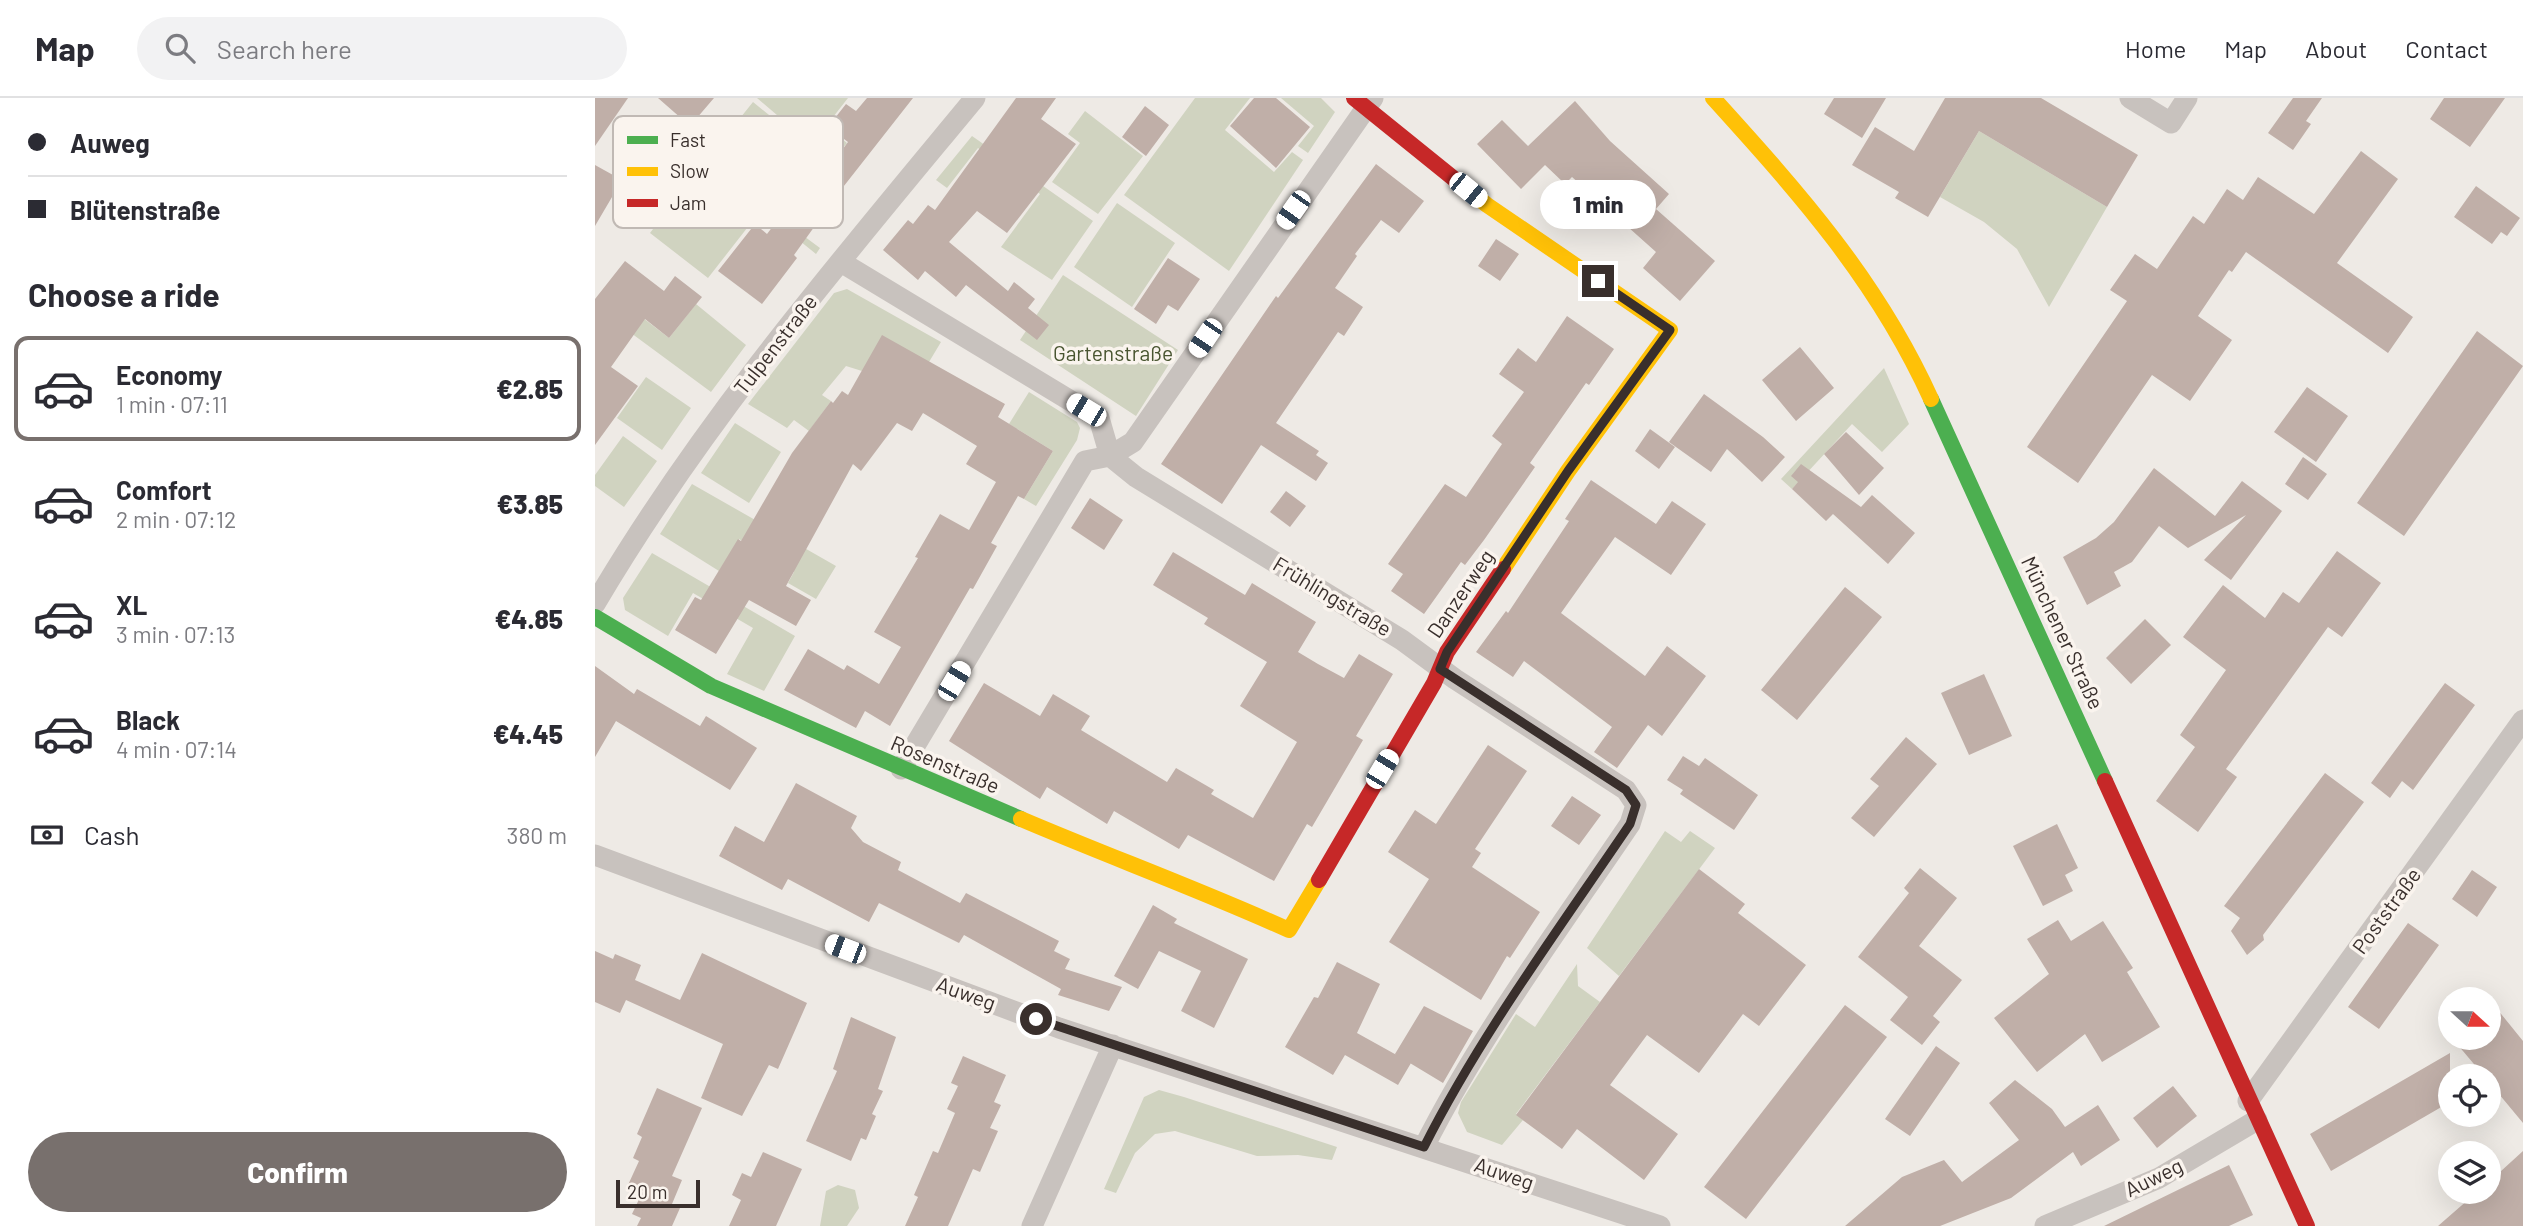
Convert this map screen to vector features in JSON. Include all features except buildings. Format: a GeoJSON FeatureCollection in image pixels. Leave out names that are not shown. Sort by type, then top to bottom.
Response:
{"type":"FeatureCollection","features":[{"type":"Feature","properties":{"kind":"street","name":"Tulpenstraße"},"geometry":{"type":"LineString","coordinates":[[595,604],[641,530],[713,427],[841,262],[975,98]]}},
{"type":"Feature","properties":{"kind":"street","name":"Münchener Straße"},"geometry":{"type":"LineString","coordinates":[[1713,98],[1809,205],[1861,273],[1922,379],[2307,1226]]}},
{"type":"Feature","properties":{"kind":"street"},"geometry":{"type":"LineString","coordinates":[[2130,98],[2171,123],[2187,98]]}},
{"type":"Feature","properties":{"kind":"street"},"geometry":{"type":"LineString","coordinates":[[901,769],[1085,461],[1110,456],[1133,442],[1364,101]]}},
{"type":"Feature","properties":{"kind":"street","name":"Danzerweg"},"geometry":{"type":"LineString","coordinates":[[1289,930],[1440,669],[1447,652],[1568,471],[1670,330],[1487,205],[1364,101]]}},
{"type":"Feature","properties":{"kind":"street"},"geometry":{"type":"LineString","coordinates":[[841,262],[1099,418],[1110,456]]}},
{"type":"Feature","properties":{"kind":"street","name":"Frühlingstraße"},"geometry":{"type":"LineString","coordinates":[[1110,456],[1142,481],[1402,640],[1440,669],[1626,790],[1636,805],[1630,824],[1534,966],[1443,1109],[1424,1147]]}},
{"type":"Feature","properties":{"kind":"street","name":"Rosenstraße"},"geometry":{"type":"LineString","coordinates":[[595,617],[711,686],[901,769],[1108,856],[1196,888],[1289,930]]}},
{"type":"Feature","properties":{"kind":"street","name":"Poststraße"},"geometry":{"type":"LineString","coordinates":[[2253,1110],[2523,720]]}},
{"type":"Feature","properties":{"kind":"street","name":"Auweg"},"geometry":{"type":"LineString","coordinates":[[595,855],[1046,1023],[1660,1226]]}},
{"type":"Feature","properties":{"kind":"street"},"geometry":{"type":"LineString","coordinates":[[1032,1226],[1113,1045]]}},
{"type":"Feature","properties":{"kind":"street","name":"Auweg"},"geometry":{"type":"LineString","coordinates":[[2045,1226],[2159,1178],[2253,1110]]}},
{"type":"Feature","properties":{"kind":"green space"},"geometry":{"type":"Polygon","coordinates":[[[757,98],[848,98],[834,116],[778,116],[757,98]]]}},
{"type":"Feature","properties":{"kind":"green space"},"geometry":{"type":"Polygon","coordinates":[[[1195,98],[1250,98],[1225,130],[1274,172],[1292,152],[1303,160],[1229,271],[1124,195],[1195,98]]]}},
{"type":"Feature","properties":{"kind":"green space"},"geometry":{"type":"Polygon","coordinates":[[[1281,98],[1321,98],[1335,112],[1308,153],[1298,146],[1314,126],[1281,98]]]}},
{"type":"Feature","properties":{"kind":"green space"},"geometry":{"type":"Polygon","coordinates":[[[753,102],[770,116],[742,116],[753,102]]]}},
{"type":"Feature","properties":{"kind":"green space"},"geometry":{"type":"Polygon","coordinates":[[[1085,111],[1143,156],[1098,214],[1052,182],[1080,143],[1068,134],[1085,111]]]}},
{"type":"Feature","properties":{"kind":"green space"},"geometry":{"type":"Polygon","coordinates":[[[1979,131],[2107,207],[2049,307],[2017,249],[1984,222],[1940,197],[1979,131]]]}},
{"type":"Feature","properties":{"kind":"green space"},"geometry":{"type":"Polygon","coordinates":[[[972,136],[1093,221],[1052,280],[1001,247],[1040,194],[978,148],[947,188],[936,180],[972,136]]]}},
{"type":"Feature","properties":{"kind":"green space"},"geometry":{"type":"Polygon","coordinates":[[[1117,203],[1175,243],[1132,307],[1074,267],[1117,203]]]}},
{"type":"Feature","properties":{"kind":"green space"},"geometry":{"type":"Polygon","coordinates":[[[654,228],[747,228],[708,278],[650,233],[654,228]]]}},
{"type":"Feature","properties":{"kind":"green space"},"geometry":{"type":"Polygon","coordinates":[[[784,228],[793,228],[820,248],[816,254],[784,228]]]}},
{"type":"Feature","properties":{"kind":"green space","name":"Gartenstraße"},"geometry":{"type":"Polygon","coordinates":[[[1063,275],[1178,350],[1136,416],[1020,340],[1063,275]]]}},
{"type":"Feature","properties":{"kind":"green space"},"geometry":{"type":"Polygon","coordinates":[[[847,289],[941,342],[929,362],[862,371],[846,366],[822,395],[831,401],[809,431],[794,420],[787,428],[748,404],[834,293],[847,289]]]}},
{"type":"Feature","properties":{"kind":"green space"},"geometry":{"type":"Polygon","coordinates":[[[696,304],[746,345],[711,392],[612,319],[643,318],[669,338],[696,304]]]}},
{"type":"Feature","properties":{"kind":"green space"},"geometry":{"type":"Polygon","coordinates":[[[1884,368],[1909,424],[1882,452],[1852,424],[1792,489],[1781,479],[1884,368]]]}},
{"type":"Feature","properties":{"kind":"green space"},"geometry":{"type":"Polygon","coordinates":[[[646,377],[691,408],[662,450],[617,418],[646,377]]]}},
{"type":"Feature","properties":{"kind":"green space"},"geometry":{"type":"Polygon","coordinates":[[[1029,392],[1077,422],[1080,428],[1077,440],[1036,506],[1024,499],[1053,451],[1009,424],[1029,392]]]}},
{"type":"Feature","properties":{"kind":"green space"},"geometry":{"type":"Polygon","coordinates":[[[735,423],[781,452],[749,503],[701,473],[735,423]]]}},
{"type":"Feature","properties":{"kind":"green space"},"geometry":{"type":"Polygon","coordinates":[[[623,436],[657,461],[624,507],[595,486],[595,475],[623,436]]]}},
{"type":"Feature","properties":{"kind":"green space"},"geometry":{"type":"Polygon","coordinates":[[[692,484],[836,566],[816,599],[788,583],[794,572],[739,539],[719,571],[660,534],[692,484]]]}},
{"type":"Feature","properties":{"kind":"green space"},"geometry":{"type":"Polygon","coordinates":[[[652,553],[795,636],[764,691],[727,674],[753,628],[693,593],[668,636],[625,610],[623,598],[652,553]]]}},
{"type":"Feature","properties":{"kind":"green space"},"geometry":{"type":"Polygon","coordinates":[[[1665,831],[1681,842],[1690,831],[1715,848],[1619,976],[1587,948],[1665,831]]]}},
{"type":"Feature","properties":{"kind":"green space"},"geometry":{"type":"Polygon","coordinates":[[[1577,964],[1578,986],[1600,1002],[1516,1114],[1523,1120],[1502,1145],[1467,1132],[1458,1113],[1461,1102],[1516,1014],[1535,1027],[1577,964]]]}},
{"type":"Feature","properties":{"kind":"green space"},"geometry":{"type":"Polygon","coordinates":[[[1159,1090],[1337,1147],[1332,1160],[1298,1155],[1257,1156],[1175,1131],[1155,1134],[1135,1153],[1116,1193],[1104,1189],[1144,1097],[1159,1090]]]}},
{"type":"Feature","properties":{"kind":"green space"},"geometry":{"type":"Polygon","coordinates":[[[838,1185],[855,1190],[859,1208],[847,1226],[820,1226],[826,1191],[838,1185]]]}},
{"type":"Feature","properties":{"kind":"traffic: fast"},"geometry":{"type":"LineString","coordinates":[[1931,399],[2105,781]]}},
{"type":"Feature","properties":{"kind":"traffic: fast"},"geometry":{"type":"LineString","coordinates":[[595,617],[711,686],[1021,819]]}},
{"type":"Feature","properties":{"kind":"traffic: slow"},"geometry":{"type":"LineString","coordinates":[[1713,98],[1806,204],[1861,277],[1910,356],[1931,399]]}},
{"type":"Feature","properties":{"kind":"traffic: slow"},"geometry":{"type":"LineString","coordinates":[[1458,182],[1487,205],[1670,330],[1568,471],[1503,569]]}},
{"type":"Feature","properties":{"kind":"traffic: slow"},"geometry":{"type":"LineString","coordinates":[[1021,819],[1289,930],[1319,880]]}},
{"type":"Feature","properties":{"kind":"traffic: jam"},"geometry":{"type":"LineString","coordinates":[[1354,98],[1458,182]]}},
{"type":"Feature","properties":{"kind":"traffic: jam"},"geometry":{"type":"LineString","coordinates":[[1319,880],[1434,683],[1447,652],[1503,569]]}},
{"type":"Feature","properties":{"kind":"traffic: jam"},"geometry":{"type":"LineString","coordinates":[[2105,781],[2307,1226]]}},
{"type":"Feature","properties":{"kind":"route"},"geometry":{"type":"LineString","coordinates":[[1036,1019],[1424,1147],[1443,1109],[1534,966],[1630,824],[1636,805],[1626,790],[1440,669],[1447,652],[1568,471],[1670,330],[1598,281]]}}]}
